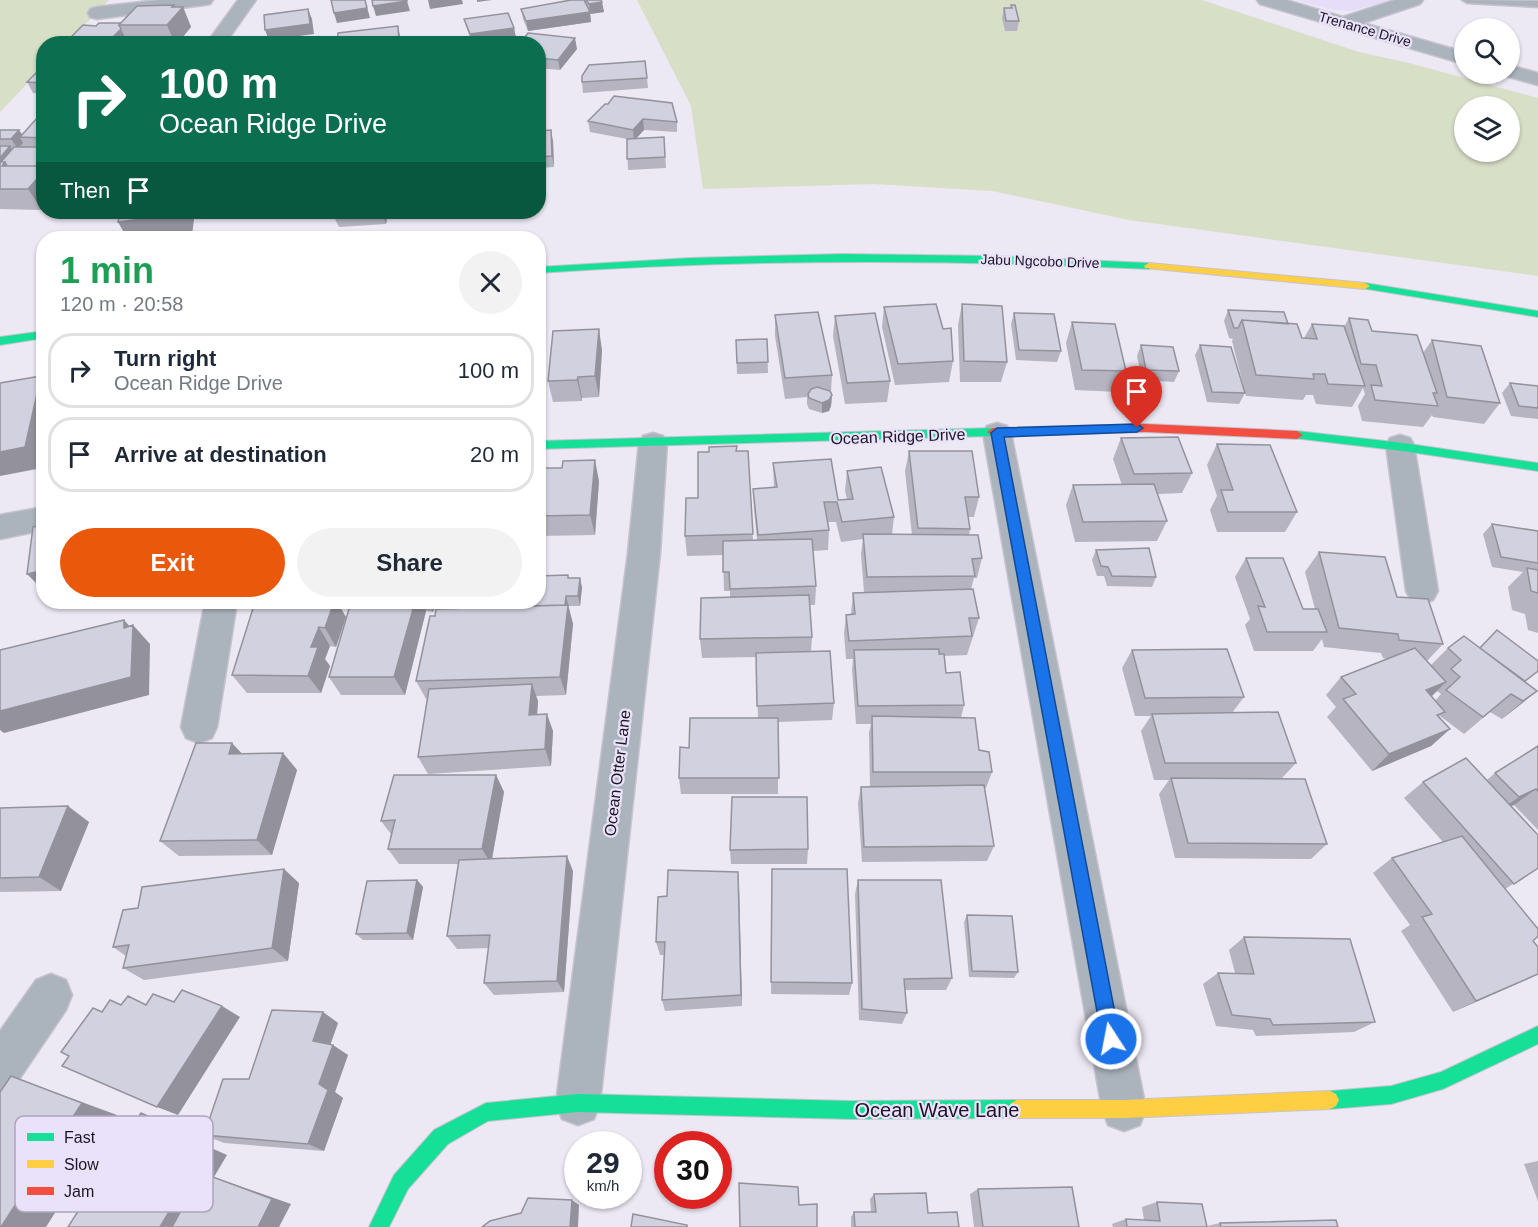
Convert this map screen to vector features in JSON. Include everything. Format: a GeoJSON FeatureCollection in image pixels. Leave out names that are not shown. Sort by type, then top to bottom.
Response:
{"type":"FeatureCollection","features":[{"type":"Feature","properties":{"kind":"street"},"geometry":{"type":"LineString","coordinates":[[97,13],[204,0]]}},
{"type":"Feature","properties":{"kind":"street"},"geometry":{"type":"LineString","coordinates":[[221,36],[247,0]]}},
{"type":"Feature","properties":{"kind":"street","name":"Trenance Drive"},"geometry":{"type":"LineString","coordinates":[[1266,0],[1454,55]]}},
{"type":"Feature","properties":{"kind":"street"},"geometry":{"type":"LineString","coordinates":[[1343,23],[1414,0]]}},
{"type":"Feature","properties":{"kind":"street"},"geometry":{"type":"LineString","coordinates":[[1520,74],[1538,79]]}},
{"type":"Feature","properties":{"kind":"street","name":"Jabu Ngcobo Drive"},"geometry":{"type":"LineString","coordinates":[[546,269],[604,264],[811,256],[1050,260],[1242,273],[1449,297],[1538,314]]}},
{"type":"Feature","properties":{"kind":"street"},"geometry":{"type":"LineString","coordinates":[[0,341],[36,335]]}},
{"type":"Feature","properties":{"kind":"street","name":"Ocean Ridge Drive"},"geometry":{"type":"LineString","coordinates":[[546,445],[997,433],[1116,427],[1180,428],[1271,432],[1400,445],[1538,467]]}},
{"type":"Feature","properties":{"kind":"street"},"geometry":{"type":"LineString","coordinates":[[997,433],[1124,1109]]}},
{"type":"Feature","properties":{"kind":"street","name":"Ocean Otter Lane"},"geometry":{"type":"LineString","coordinates":[[578,1103],[644,553],[653,443]]}},
{"type":"Feature","properties":{"kind":"street"},"geometry":{"type":"LineString","coordinates":[[1400,445],[1422,591]]}},
{"type":"Feature","properties":{"kind":"street"},"geometry":{"type":"LineString","coordinates":[[0,527],[36,520]]}},
{"type":"Feature","properties":{"kind":"street"},"geometry":{"type":"LineString","coordinates":[[199,728],[220,609]]}},
{"type":"Feature","properties":{"kind":"street"},"geometry":{"type":"LineString","coordinates":[[0,1068],[51,995]]}},
{"type":"Feature","properties":{"kind":"street","name":"Ocean Wave Lane"},"geometry":{"type":"LineString","coordinates":[[379,1227],[401,1182],[441,1137],[486,1112],[578,1103],[850,1110],[1124,1109],[1303,1102],[1391,1095],[1443,1080],[1538,1035]]}},
{"type":"Feature","properties":{"kind":"lane"},"geometry":{"type":"LineString","coordinates":[[1467,0],[1538,4]]}},
{"type":"Feature","properties":{"kind":"shaded area"},"geometry":{"type":"Polygon","coordinates":[[[1296,0],[1391,0],[1351,11],[1333,10],[1296,0]]]}},
{"type":"Feature","properties":{"kind":"green space"},"geometry":{"type":"Polygon","coordinates":[[[0,0],[109,0],[74,36],[36,36],[36,74],[0,112],[0,0]]]}},
{"type":"Feature","properties":{"kind":"green space"},"geometry":{"type":"Polygon","coordinates":[[[637,0],[1202,0],[1359,52],[1454,75],[1454,84],[1486,84],[1538,98],[1538,276],[1129,220],[992,191],[873,184],[703,189],[691,106],[637,0]]]}},
{"type":"Feature","properties":{"kind":"building"},"geometry":{"type":"Polygon","coordinates":[[[331,0],[365,0],[367,8],[334,13],[331,0]]]}},
{"type":"Feature","properties":{"kind":"building"},"geometry":{"type":"Polygon","coordinates":[[[372,0],[407,0],[407,1],[373,6],[372,0]]]}},
{"type":"Feature","properties":{"kind":"building"},"geometry":{"type":"Polygon","coordinates":[[[571,0],[584,0],[590,12],[526,21],[521,9],[571,0]]]}},
{"type":"Feature","properties":{"kind":"building"},"geometry":{"type":"Polygon","coordinates":[[[586,0],[601,0],[602,2],[589,4],[586,0]]]}},
{"type":"Feature","properties":{"kind":"building"},"geometry":{"type":"Polygon","coordinates":[[[174,5],[172,7],[183,7],[167,25],[119,25],[137,6],[174,5]]]}},
{"type":"Feature","properties":{"kind":"building"},"geometry":{"type":"Polygon","coordinates":[[[1011,5],[1015,5],[1019,21],[1006,21],[1004,8],[1012,8],[1011,5]]]}},
{"type":"Feature","properties":{"kind":"building"},"geometry":{"type":"Polygon","coordinates":[[[308,9],[310,24],[265,30],[264,15],[308,9]]]}},
{"type":"Feature","properties":{"kind":"building"},"geometry":{"type":"Polygon","coordinates":[[[508,13],[514,28],[470,34],[464,19],[508,13]]]}},
{"type":"Feature","properties":{"kind":"building"},"geometry":{"type":"Polygon","coordinates":[[[99,23],[120,23],[121,29],[114,36],[72,36],[83,25],[96,26],[99,23]]]}},
{"type":"Feature","properties":{"kind":"building"},"geometry":{"type":"Polygon","coordinates":[[[398,26],[399,36],[338,36],[338,33],[398,26]]]}},
{"type":"Feature","properties":{"kind":"building"},"geometry":{"type":"Polygon","coordinates":[[[528,33],[575,38],[558,60],[546,59],[546,36],[526,36],[528,33]]]}},
{"type":"Feature","properties":{"kind":"building"},"geometry":{"type":"Polygon","coordinates":[[[645,61],[647,78],[582,82],[582,76],[589,65],[645,61]]]}},
{"type":"Feature","properties":{"kind":"building"},"geometry":{"type":"Polygon","coordinates":[[[36,73],[36,83],[27,82],[36,73]]]}},
{"type":"Feature","properties":{"kind":"building"},"geometry":{"type":"Polygon","coordinates":[[[614,96],[672,103],[677,122],[643,119],[633,130],[588,121],[614,96]]]}},
{"type":"Feature","properties":{"kind":"building"},"geometry":{"type":"Polygon","coordinates":[[[36,119],[36,138],[20,137],[36,119]]]}},
{"type":"Feature","properties":{"kind":"building"},"geometry":{"type":"Polygon","coordinates":[[[0,130],[19,130],[11,139],[0,139],[0,130]]]}},
{"type":"Feature","properties":{"kind":"building"},"geometry":{"type":"Polygon","coordinates":[[[546,130],[551,130],[552,156],[546,156],[546,130]]]}},
{"type":"Feature","properties":{"kind":"building"},"geometry":{"type":"Polygon","coordinates":[[[664,137],[665,157],[627,159],[627,139],[664,137]]]}},
{"type":"Feature","properties":{"kind":"building"},"geometry":{"type":"Polygon","coordinates":[[[0,146],[10,146],[0,158],[0,146]]]}},
{"type":"Feature","properties":{"kind":"building"},"geometry":{"type":"Polygon","coordinates":[[[14,147],[36,147],[36,166],[7,166],[5,162],[1,162],[14,147]]]}},
{"type":"Feature","properties":{"kind":"building"},"geometry":{"type":"Polygon","coordinates":[[[0,162],[5,162],[2,166],[36,166],[36,180],[28,189],[0,189],[0,162]]]}},
{"type":"Feature","properties":{"kind":"building"},"geometry":{"type":"Polygon","coordinates":[[[119,219],[142,219],[118,222],[119,219]]]}},
{"type":"Feature","properties":{"kind":"building"},"geometry":{"type":"Polygon","coordinates":[[[936,304],[943,329],[951,328],[953,361],[898,364],[884,307],[936,304]]]}},
{"type":"Feature","properties":{"kind":"building"},"geometry":{"type":"Polygon","coordinates":[[[962,304],[1002,306],[1007,362],[964,361],[962,304]]]}},
{"type":"Feature","properties":{"kind":"building"},"geometry":{"type":"Polygon","coordinates":[[[1228,310],[1284,312],[1288,324],[1242,320],[1238,328],[1234,328],[1228,310]]]}},
{"type":"Feature","properties":{"kind":"building"},"geometry":{"type":"Polygon","coordinates":[[[818,312],[832,375],[785,378],[775,315],[818,312]]]}},
{"type":"Feature","properties":{"kind":"building"},"geometry":{"type":"Polygon","coordinates":[[[875,313],[890,381],[847,383],[835,316],[875,313]]]}},
{"type":"Feature","properties":{"kind":"building"},"geometry":{"type":"Polygon","coordinates":[[[1014,313],[1054,314],[1061,351],[1019,350],[1014,313]]]}},
{"type":"Feature","properties":{"kind":"building"},"geometry":{"type":"Polygon","coordinates":[[[1349,318],[1368,320],[1372,331],[1417,335],[1437,393],[1433,393],[1438,406],[1375,400],[1371,385],[1382,386],[1376,365],[1361,364],[1349,318]]]}},
{"type":"Feature","properties":{"kind":"building"},"geometry":{"type":"Polygon","coordinates":[[[1242,320],[1297,324],[1302,338],[1317,339],[1312,324],[1344,326],[1365,386],[1328,384],[1325,374],[1313,374],[1314,379],[1256,375],[1242,320]]]}},
{"type":"Feature","properties":{"kind":"building"},"geometry":{"type":"Polygon","coordinates":[[[1072,322],[1115,324],[1126,371],[1082,370],[1072,322]]]}},
{"type":"Feature","properties":{"kind":"building"},"geometry":{"type":"Polygon","coordinates":[[[599,329],[595,376],[578,377],[577,380],[548,381],[553,331],[599,329]]]}},
{"type":"Feature","properties":{"kind":"building"},"geometry":{"type":"Polygon","coordinates":[[[767,339],[768,362],[737,363],[736,340],[767,339]]]}},
{"type":"Feature","properties":{"kind":"building"},"geometry":{"type":"Polygon","coordinates":[[[1432,340],[1481,346],[1500,403],[1447,397],[1432,340]]]}},
{"type":"Feature","properties":{"kind":"building"},"geometry":{"type":"Polygon","coordinates":[[[1141,345],[1173,347],[1179,371],[1146,370],[1141,345]]]}},
{"type":"Feature","properties":{"kind":"building"},"geometry":{"type":"Polygon","coordinates":[[[1200,345],[1231,347],[1245,393],[1212,392],[1200,345]]]}},
{"type":"Feature","properties":{"kind":"building"},"geometry":{"type":"Polygon","coordinates":[[[36,377],[36,398],[25,447],[0,452],[0,383],[36,377]]]}},
{"type":"Feature","properties":{"kind":"building"},"geometry":{"type":"Polygon","coordinates":[[[1510,383],[1538,386],[1538,408],[1519,406],[1510,383]]]}},
{"type":"Feature","properties":{"kind":"building"},"geometry":{"type":"Polygon","coordinates":[[[817,387],[830,391],[832,395],[829,400],[822,403],[809,398],[808,394],[811,389],[817,387]]]}},
{"type":"Feature","properties":{"kind":"building"},"geometry":{"type":"Polygon","coordinates":[[[1178,437],[1192,473],[1134,474],[1121,438],[1178,437]]]}},
{"type":"Feature","properties":{"kind":"building"},"geometry":{"type":"Polygon","coordinates":[[[1217,444],[1270,445],[1297,512],[1228,512],[1221,490],[1233,490],[1217,444]]]}},
{"type":"Feature","properties":{"kind":"building"},"geometry":{"type":"Polygon","coordinates":[[[737,446],[736,451],[748,451],[753,534],[685,536],[686,498],[698,498],[698,452],[709,452],[709,447],[737,446]]]}},
{"type":"Feature","properties":{"kind":"building"},"geometry":{"type":"Polygon","coordinates":[[[909,451],[972,451],[979,497],[965,497],[970,529],[918,528],[909,451]]]}},
{"type":"Feature","properties":{"kind":"building"},"geometry":{"type":"Polygon","coordinates":[[[831,459],[838,500],[853,499],[847,471],[881,467],[894,517],[842,522],[837,502],[824,502],[829,530],[758,535],[753,489],[777,487],[773,463],[831,459]]]}},
{"type":"Feature","properties":{"kind":"building"},"geometry":{"type":"Polygon","coordinates":[[[595,460],[590,515],[546,516],[546,468],[562,468],[563,461],[595,460]]]}},
{"type":"Feature","properties":{"kind":"building"},"geometry":{"type":"Polygon","coordinates":[[[1154,484],[1167,521],[1083,522],[1073,485],[1154,484]]]}},
{"type":"Feature","properties":{"kind":"building"},"geometry":{"type":"Polygon","coordinates":[[[1492,524],[1538,531],[1538,563],[1501,557],[1492,524]]]}},
{"type":"Feature","properties":{"kind":"building"},"geometry":{"type":"Polygon","coordinates":[[[36,526],[36,572],[27,574],[33,527],[36,526]]]}},
{"type":"Feature","properties":{"kind":"building"},"geometry":{"type":"Polygon","coordinates":[[[863,534],[978,535],[982,558],[972,559],[975,576],[867,577],[863,534]]]}},
{"type":"Feature","properties":{"kind":"building"},"geometry":{"type":"Polygon","coordinates":[[[812,539],[816,586],[730,589],[729,572],[723,572],[723,541],[812,539]]]}},
{"type":"Feature","properties":{"kind":"building"},"geometry":{"type":"Polygon","coordinates":[[[1149,548],[1156,577],[1112,576],[1108,567],[1101,566],[1096,550],[1149,548]]]}},
{"type":"Feature","properties":{"kind":"building"},"geometry":{"type":"Polygon","coordinates":[[[1319,552],[1385,557],[1397,597],[1428,599],[1443,644],[1399,640],[1398,634],[1339,628],[1319,552]]]}},
{"type":"Feature","properties":{"kind":"building"},"geometry":{"type":"Polygon","coordinates":[[[1246,558],[1283,558],[1303,609],[1318,609],[1327,632],[1267,632],[1258,606],[1265,607],[1246,558]]]}},
{"type":"Feature","properties":{"kind":"building"},"geometry":{"type":"Polygon","coordinates":[[[1527,568],[1538,570],[1538,593],[1531,591],[1527,568]]]}},
{"type":"Feature","properties":{"kind":"building"},"geometry":{"type":"Polygon","coordinates":[[[568,575],[568,578],[580,578],[578,596],[566,596],[565,605],[546,605],[546,576],[568,575]]]}},
{"type":"Feature","properties":{"kind":"building"},"geometry":{"type":"Polygon","coordinates":[[[973,589],[979,618],[969,618],[972,636],[849,641],[846,615],[855,614],[853,593],[973,589]]]}},
{"type":"Feature","properties":{"kind":"building"},"geometry":{"type":"Polygon","coordinates":[[[809,595],[812,637],[700,639],[701,598],[809,595]]]}},
{"type":"Feature","properties":{"kind":"building"},"geometry":{"type":"Polygon","coordinates":[[[568,605],[560,677],[416,681],[430,616],[435,616],[436,609],[546,609],[546,606],[568,605]]]}},
{"type":"Feature","properties":{"kind":"building"},"geometry":{"type":"Polygon","coordinates":[[[253,609],[332,609],[325,628],[319,627],[311,647],[318,647],[308,676],[232,675],[253,609]]]}},
{"type":"Feature","properties":{"kind":"building"},"geometry":{"type":"Polygon","coordinates":[[[349,609],[413,609],[394,677],[329,677],[349,609]]]}},
{"type":"Feature","properties":{"kind":"building"},"geometry":{"type":"Polygon","coordinates":[[[124,620],[124,628],[133,625],[131,677],[0,711],[0,650],[124,620]]]}},
{"type":"Feature","properties":{"kind":"building"},"geometry":{"type":"Polygon","coordinates":[[[1497,630],[1538,661],[1538,671],[1525,681],[1480,648],[1497,630]]]}},
{"type":"Feature","properties":{"kind":"building"},"geometry":{"type":"Polygon","coordinates":[[[1464,636],[1537,691],[1523,701],[1511,694],[1483,717],[1446,690],[1460,677],[1451,669],[1461,660],[1448,648],[1464,636]]]}},
{"type":"Feature","properties":{"kind":"building"},"geometry":{"type":"Polygon","coordinates":[[[1415,648],[1446,682],[1426,690],[1445,712],[1437,715],[1450,729],[1389,754],[1343,699],[1356,694],[1341,677],[1415,648]]]}},
{"type":"Feature","properties":{"kind":"building"},"geometry":{"type":"Polygon","coordinates":[[[939,649],[939,654],[944,654],[946,673],[960,672],[964,705],[858,706],[854,650],[939,649]]]}},
{"type":"Feature","properties":{"kind":"building"},"geometry":{"type":"Polygon","coordinates":[[[1227,649],[1244,697],[1145,698],[1132,650],[1227,649]]]}},
{"type":"Feature","properties":{"kind":"building"},"geometry":{"type":"Polygon","coordinates":[[[830,651],[834,703],[757,706],[756,653],[830,651]]]}},
{"type":"Feature","properties":{"kind":"building"},"geometry":{"type":"Polygon","coordinates":[[[532,684],[529,715],[547,714],[545,749],[418,757],[429,689],[532,684]]]}},
{"type":"Feature","properties":{"kind":"building"},"geometry":{"type":"Polygon","coordinates":[[[1278,712],[1296,763],[1165,763],[1152,714],[1278,712]]]}},
{"type":"Feature","properties":{"kind":"building"},"geometry":{"type":"Polygon","coordinates":[[[872,716],[975,718],[979,750],[989,752],[992,772],[873,772],[872,716]]]}},
{"type":"Feature","properties":{"kind":"building"},"geometry":{"type":"Polygon","coordinates":[[[690,718],[778,718],[779,778],[679,778],[680,747],[689,748],[690,718]]]}},
{"type":"Feature","properties":{"kind":"building"},"geometry":{"type":"Polygon","coordinates":[[[196,743],[232,743],[229,754],[283,753],[257,840],[160,841],[196,743]]]}},
{"type":"Feature","properties":{"kind":"building"},"geometry":{"type":"Polygon","coordinates":[[[1538,746],[1538,791],[1536,789],[1519,797],[1495,773],[1538,746]]]}},
{"type":"Feature","properties":{"kind":"building"},"geometry":{"type":"Polygon","coordinates":[[[1466,758],[1538,835],[1538,868],[1514,884],[1423,782],[1466,758]]]}},
{"type":"Feature","properties":{"kind":"building"},"geometry":{"type":"Polygon","coordinates":[[[394,775],[496,775],[482,849],[388,849],[395,820],[381,821],[394,775]]]}},
{"type":"Feature","properties":{"kind":"building"},"geometry":{"type":"Polygon","coordinates":[[[1171,778],[1305,779],[1327,844],[1188,843],[1171,778]]]}},
{"type":"Feature","properties":{"kind":"building"},"geometry":{"type":"Polygon","coordinates":[[[984,785],[994,846],[864,847],[861,787],[984,785]]]}},
{"type":"Feature","properties":{"kind":"building"},"geometry":{"type":"Polygon","coordinates":[[[732,797],[807,797],[808,849],[730,850],[732,797]]]}},
{"type":"Feature","properties":{"kind":"building"},"geometry":{"type":"Polygon","coordinates":[[[68,806],[39,877],[0,878],[0,808],[68,806]]]}},
{"type":"Feature","properties":{"kind":"building"},"geometry":{"type":"Polygon","coordinates":[[[1462,836],[1538,929],[1538,936],[1533,941],[1538,947],[1538,974],[1476,1001],[1422,917],[1432,914],[1392,858],[1462,836]]]}},
{"type":"Feature","properties":{"kind":"building"},"geometry":{"type":"Polygon","coordinates":[[[567,856],[557,981],[484,983],[490,935],[447,936],[459,860],[567,856]]]}},
{"type":"Feature","properties":{"kind":"building"},"geometry":{"type":"Polygon","coordinates":[[[284,869],[272,948],[123,968],[129,945],[113,947],[123,910],[138,908],[142,887],[284,869]]]}},
{"type":"Feature","properties":{"kind":"building"},"geometry":{"type":"Polygon","coordinates":[[[772,869],[847,869],[852,983],[771,982],[772,869]]]}},
{"type":"Feature","properties":{"kind":"building"},"geometry":{"type":"Polygon","coordinates":[[[668,870],[738,872],[741,995],[662,1000],[665,942],[656,942],[658,897],[667,896],[668,870]]]}},
{"type":"Feature","properties":{"kind":"building"},"geometry":{"type":"Polygon","coordinates":[[[417,880],[407,933],[356,934],[367,881],[417,880]]]}},
{"type":"Feature","properties":{"kind":"building"},"geometry":{"type":"Polygon","coordinates":[[[858,880],[941,880],[952,978],[904,979],[907,1013],[862,1009],[858,880]]]}},
{"type":"Feature","properties":{"kind":"building"},"geometry":{"type":"Polygon","coordinates":[[[967,915],[1012,916],[1018,972],[972,971],[967,915]]]}},
{"type":"Feature","properties":{"kind":"building"},"geometry":{"type":"Polygon","coordinates":[[[1244,937],[1350,939],[1375,1022],[1273,1025],[1270,1019],[1232,1015],[1218,973],[1254,974],[1244,937]]]}},
{"type":"Feature","properties":{"kind":"building"},"geometry":{"type":"Polygon","coordinates":[[[182,990],[222,1006],[157,1107],[62,1066],[69,1056],[61,1052],[93,1008],[102,1012],[110,1000],[121,1005],[128,996],[146,1005],[153,994],[174,1002],[182,990]]]}},
{"type":"Feature","properties":{"kind":"building"},"geometry":{"type":"Polygon","coordinates":[[[272,1010],[323,1012],[313,1041],[333,1045],[319,1084],[328,1090],[308,1144],[213,1136],[213,1116],[210,1116],[223,1079],[249,1079],[272,1010]]]}},
{"type":"Feature","properties":{"kind":"building"},"geometry":{"type":"Polygon","coordinates":[[[11,1076],[82,1103],[74,1116],[15,1116],[15,1206],[1,1227],[0,1227],[0,1092],[11,1076]]]}},
{"type":"Feature","properties":{"kind":"building"},"geometry":{"type":"Polygon","coordinates":[[[213,1177],[272,1199],[258,1227],[172,1227],[180,1212],[213,1212],[213,1177]]]}},
{"type":"Feature","properties":{"kind":"building"},"geometry":{"type":"Polygon","coordinates":[[[739,1183],[798,1187],[799,1205],[817,1204],[817,1227],[740,1227],[739,1183]]]}},
{"type":"Feature","properties":{"kind":"building"},"geometry":{"type":"Polygon","coordinates":[[[1072,1187],[1079,1227],[983,1227],[978,1189],[1072,1187]]]}},
{"type":"Feature","properties":{"kind":"building"},"geometry":{"type":"Polygon","coordinates":[[[926,1193],[928,1213],[957,1212],[959,1227],[855,1227],[854,1212],[876,1212],[874,1194],[926,1193]]]}},
{"type":"Feature","properties":{"kind":"building"},"geometry":{"type":"Polygon","coordinates":[[[528,1198],[564,1200],[564,1209],[571,1209],[570,1227],[482,1227],[490,1221],[521,1213],[528,1198]]]}},
{"type":"Feature","properties":{"kind":"building"},"geometry":{"type":"Polygon","coordinates":[[[1157,1202],[1202,1204],[1207,1227],[1127,1227],[1126,1219],[1160,1221],[1157,1202]]]}},
{"type":"Feature","properties":{"kind":"building"},"geometry":{"type":"Polygon","coordinates":[[[78,1212],[169,1212],[160,1227],[68,1227],[78,1212]]]}},
{"type":"Feature","properties":{"kind":"building"},"geometry":{"type":"Polygon","coordinates":[[[633,1214],[687,1225],[687,1227],[631,1227],[633,1214]]]}},
{"type":"Feature","properties":{"kind":"building"},"geometry":{"type":"Polygon","coordinates":[[[1336,1220],[1338,1227],[1221,1227],[1220,1223],[1336,1220]]]}},
{"type":"Feature","properties":{"kind":"traffic: fast"},"geometry":{"type":"LineString","coordinates":[[546,269],[690,261],[843,258],[996,259],[1149,266]]}},
{"type":"Feature","properties":{"kind":"traffic: fast"},"geometry":{"type":"LineString","coordinates":[[1365,286],[1538,314]]}},
{"type":"Feature","properties":{"kind":"traffic: fast"},"geometry":{"type":"LineString","coordinates":[[0,341],[36,335]]}},
{"type":"Feature","properties":{"kind":"traffic: fast"},"geometry":{"type":"LineString","coordinates":[[546,445],[993,432]]}},
{"type":"Feature","properties":{"kind":"traffic: fast"},"geometry":{"type":"LineString","coordinates":[[1297,435],[1403,447],[1538,467]]}},
{"type":"Feature","properties":{"kind":"traffic: fast"},"geometry":{"type":"LineString","coordinates":[[1330,1100],[1391,1095],[1443,1080],[1538,1035]]}},
{"type":"Feature","properties":{"kind":"traffic: fast"},"geometry":{"type":"LineString","coordinates":[[379,1227],[401,1182],[441,1137],[486,1112],[578,1103],[850,1110],[1017,1109]]}},
{"type":"Feature","properties":{"kind":"traffic: slow"},"geometry":{"type":"LineString","coordinates":[[1149,266],[1365,286]]}},
{"type":"Feature","properties":{"kind":"traffic: slow"},"geometry":{"type":"LineString","coordinates":[[1017,1109],[1124,1109],[1330,1100]]}},
{"type":"Feature","properties":{"kind":"traffic: jam"},"geometry":{"type":"LineString","coordinates":[[993,432],[1146,428],[1297,435]]}},
{"type":"Feature","properties":{"kind":"route"},"geometry":{"type":"LineString","coordinates":[[1111,1039],[997,433],[1137,428]]}}]}
